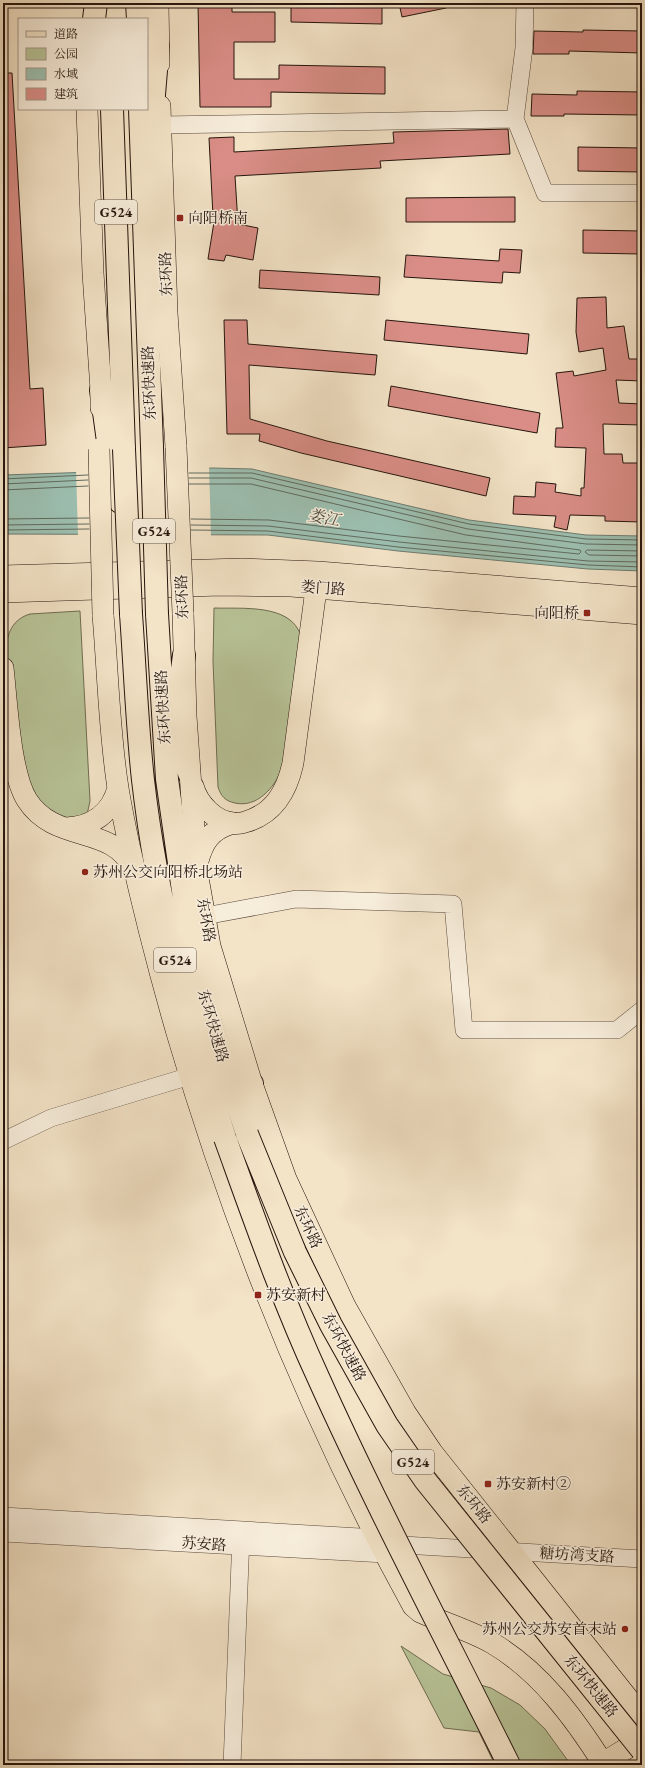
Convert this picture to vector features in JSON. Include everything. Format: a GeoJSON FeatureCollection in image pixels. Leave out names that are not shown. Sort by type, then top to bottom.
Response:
{"type":"FeatureCollection","features":[{"type":"Feature","properties":{"kind":"highway"},"geometry":{"type":"LineString","coordinates":[[94,18],[96,3]]}},
{"type":"Feature","properties":{"kind":"highway"},"geometry":{"type":"LineString","coordinates":[[107,3],[108,18]]}},
{"type":"Feature","properties":{"kind":"highway"},"geometry":{"type":"LineString","coordinates":[[137,3],[138,18]]}},
{"type":"Feature","properties":{"kind":"highway"},"geometry":{"type":"LineString","coordinates":[[144,206],[158,46]]}},
{"type":"Feature","properties":{"kind":"highway","name":"东环快速路"},"geometry":{"type":"LineString","coordinates":[[112,110],[111,449],[129,544],[131,614],[143,779],[154,852],[181,985],[200,1057],[225,1138],[270,1259],[317,1376],[372,1491],[509,1765]]}},
{"type":"Feature","properties":{"kind":"highway","name":"东环快速路"},"geometry":{"type":"LineString","coordinates":[[140,110],[157,614],[167,779],[192,947],[220,1052],[247,1134],[299,1258],[331,1325],[387,1425],[425,1480],[636,1728],[642,1750]]}},
{"type":"Feature","properties":{"kind":"highway"},"geometry":{"type":"LineString","coordinates":[[101,390],[111,449]]}},
{"type":"Feature","properties":{"kind":"highway"},"geometry":{"type":"LineString","coordinates":[[167,779],[184,655]]}},
{"type":"Feature","properties":{"kind":"highway"},"geometry":{"type":"LineString","coordinates":[[161,676],[189,773]]}},
{"type":"Feature","properties":{"kind":"highway"},"geometry":{"type":"LineString","coordinates":[[220,1052],[252,1084],[247,1134]]}},
{"type":"Feature","properties":{"kind":"highway"},"geometry":{"type":"LineString","coordinates":[[636,1728],[642,1758]]}},
{"type":"Feature","properties":{"kind":"main road"},"geometry":{"type":"LineString","coordinates":[[89,3],[89,18]]}},
{"type":"Feature","properties":{"kind":"main road","name":"东环路"},"geometry":{"type":"LineString","coordinates":[[158,3],[158,46],[167,313],[176,447],[189,773],[197,872],[210,946],[252,1084],[286,1179],[345,1306],[371,1354],[405,1412],[432,1452],[512,1552],[636,1728]]}},
{"type":"Feature","properties":{"kind":"main road"},"geometry":{"type":"LineString","coordinates":[[87,110],[93,273],[101,390]]}},
{"type":"Feature","properties":{"kind":"main road"},"geometry":{"type":"LineString","coordinates":[[111,449],[103,615],[118,788],[135,872],[155,958],[190,1076],[230,1199],[284,1340],[310,1399],[381,1546],[416,1609],[492,1643],[525,1666],[572,1718],[603,1764],[636,1728]]}},
{"type":"Feature","properties":{"kind":"main road","name":"娄门路"},"geometry":{"type":"LineString","coordinates":[[3,576],[234,569],[642,614]]}},
{"type":"Feature","properties":{"kind":"main road"},"geometry":{"type":"LineString","coordinates":[[197,872],[200,853],[207,838],[216,830],[234,823],[251,820],[267,811],[278,800],[288,782],[293,763],[318,579]]}},
{"type":"Feature","properties":{"kind":"main road","name":"娄门路"},"geometry":{"type":"LineString","coordinates":[[3,592],[220,585],[318,579],[642,598]]}},
{"type":"Feature","properties":{"kind":"main road"},"geometry":{"type":"LineString","coordinates":[[3,668],[14,759],[20,786],[27,799],[36,811],[51,823],[101,840],[117,848],[126,856],[135,872]]}},
{"type":"Feature","properties":{"kind":"main road"},"geometry":{"type":"LineString","coordinates":[[189,773],[197,796],[207,810],[218,818],[234,823]]}},
{"type":"Feature","properties":{"kind":"main road"},"geometry":{"type":"LineString","coordinates":[[62,828],[84,825],[98,819],[108,808],[118,788]]}},
{"type":"Feature","properties":{"kind":"street"},"geometry":{"type":"LineString","coordinates":[[525,3],[524,48],[515,119],[545,192],[642,193]]}},
{"type":"Feature","properties":{"kind":"street"},"geometry":{"type":"LineString","coordinates":[[161,125],[515,119]]}},
{"type":"Feature","properties":{"kind":"street"},"geometry":{"type":"LineString","coordinates":[[205,916],[296,899],[453,904],[464,1030],[617,1030],[642,1010]]}},
{"type":"Feature","properties":{"kind":"street"},"geometry":{"type":"LineString","coordinates":[[3,1141],[51,1118],[190,1076]]}},
{"type":"Feature","properties":{"kind":"street","name":"苏安路"},"geometry":{"type":"LineString","coordinates":[[3,1516],[241,1538],[381,1546],[403,1545],[512,1552]]}},
{"type":"Feature","properties":{"kind":"street","name":"苏安路"},"geometry":{"type":"LineString","coordinates":[[3,1533],[241,1538]]}},
{"type":"Feature","properties":{"kind":"street"},"geometry":{"type":"LineString","coordinates":[[232,1765],[241,1538]]}},
{"type":"Feature","properties":{"kind":"street","name":"糖坊湾支路"},"geometry":{"type":"LineString","coordinates":[[512,1552],[642,1558]]}},
{"type":"Feature","properties":{"kind":"green space"},"geometry":{"type":"Polygon","coordinates":[[[214,608],[264,610],[276,613],[287,618],[295,625],[301,636],[282,769],[279,776],[264,795],[243,804],[235,803],[226,799],[218,787],[213,661],[214,608]]]}},
{"type":"Feature","properties":{"kind":"green space"},"geometry":{"type":"Polygon","coordinates":[[[80,611],[90,801],[87,815],[77,820],[63,817],[41,806],[22,772],[6,649],[8,637],[12,627],[24,616],[30,614],[80,611]]]}},
{"type":"Feature","properties":{"kind":"green space"},"geometry":{"type":"Polygon","coordinates":[[[401,1646],[443,1674],[491,1688],[520,1705],[545,1729],[571,1765],[495,1765],[479,1732],[444,1728],[401,1646]]]}},
{"type":"Feature","properties":{"kind":"water","name":"娄江"},"geometry":{"type":"Polygon","coordinates":[[[213,468],[252,469],[469,520],[586,535],[642,536],[642,571],[588,569],[398,551],[268,535],[3,534],[3,475],[213,468]]]}},
{"type":"Feature","properties":{"kind":"pier"},"geometry":{"type":"Polygon","coordinates":[[[209,466],[211,536],[78,535],[76,469],[209,466]]]}},
{"type":"Feature","properties":{"kind":"building"},"geometry":{"type":"Polygon","coordinates":[[[198,3],[232,3],[232,12],[275,12],[275,42],[234,42],[234,79],[279,79],[279,65],[385,67],[385,94],[271,92],[271,107],[200,107],[198,3]]]}},
{"type":"Feature","properties":{"kind":"building"},"geometry":{"type":"Polygon","coordinates":[[[291,3],[382,3],[382,24],[291,22],[291,3]]]}},
{"type":"Feature","properties":{"kind":"building"},"geometry":{"type":"Polygon","coordinates":[[[399,3],[445,3],[446,8],[402,17],[399,3]]]}},
{"type":"Feature","properties":{"kind":"building"},"geometry":{"type":"Polygon","coordinates":[[[583,30],[642,31],[642,53],[569,51],[569,54],[533,54],[534,31],[583,32],[583,30]]]}},
{"type":"Feature","properties":{"kind":"building"},"geometry":{"type":"Polygon","coordinates":[[[3,73],[12,73],[30,389],[43,388],[46,445],[3,448],[3,73]]]}},
{"type":"Feature","properties":{"kind":"building"},"geometry":{"type":"Polygon","coordinates":[[[577,91],[642,92],[642,115],[564,114],[564,116],[531,116],[532,94],[577,95],[577,91]]]}},
{"type":"Feature","properties":{"kind":"building"},"geometry":{"type":"Polygon","coordinates":[[[508,129],[510,154],[380,161],[381,168],[235,176],[238,224],[258,228],[253,260],[226,255],[224,261],[208,259],[215,216],[213,216],[209,138],[234,137],[234,152],[394,143],[393,132],[508,129]]]}},
{"type":"Feature","properties":{"kind":"building"},"geometry":{"type":"Polygon","coordinates":[[[578,147],[642,148],[642,172],[578,171],[578,147]]]}},
{"type":"Feature","properties":{"kind":"building"},"geometry":{"type":"Polygon","coordinates":[[[515,197],[515,222],[406,222],[406,198],[515,197]]]}},
{"type":"Feature","properties":{"kind":"building"},"geometry":{"type":"Polygon","coordinates":[[[583,230],[642,231],[642,254],[583,253],[583,230]]]}},
{"type":"Feature","properties":{"kind":"building"},"geometry":{"type":"Polygon","coordinates":[[[500,249],[522,250],[520,273],[503,272],[502,283],[404,277],[406,255],[499,261],[500,249]]]}},
{"type":"Feature","properties":{"kind":"building"},"geometry":{"type":"Polygon","coordinates":[[[260,270],[380,277],[379,295],[259,288],[260,270]]]}},
{"type":"Feature","properties":{"kind":"building"},"geometry":{"type":"Polygon","coordinates":[[[606,297],[607,328],[624,326],[629,359],[642,359],[642,381],[616,380],[619,403],[642,404],[642,425],[603,424],[604,454],[622,454],[623,463],[642,463],[642,522],[605,521],[605,516],[570,515],[567,530],[554,527],[556,516],[513,514],[514,496],[535,497],[536,482],[556,484],[555,492],[581,496],[581,488],[584,488],[586,448],[555,447],[556,428],[563,428],[556,373],[573,371],[574,376],[606,370],[603,348],[579,352],[576,332],[577,298],[606,297]]]}},
{"type":"Feature","properties":{"kind":"building"},"geometry":{"type":"Polygon","coordinates":[[[224,320],[247,320],[248,344],[377,355],[375,375],[249,365],[250,419],[327,441],[490,478],[486,496],[301,453],[259,441],[260,434],[227,434],[224,320]]]}},
{"type":"Feature","properties":{"kind":"building"},"geometry":{"type":"Polygon","coordinates":[[[386,320],[529,334],[527,354],[384,340],[386,320]]]}},
{"type":"Feature","properties":{"kind":"building"},"geometry":{"type":"Polygon","coordinates":[[[391,386],[540,413],[537,433],[388,406],[391,386]]]}},
{"type":"Feature","properties":{"kind":"place","name":"向阳桥南"},"geometry":{"type":"Point","coordinates":[180,218]}},
{"type":"Feature","properties":{"kind":"place","name":"向阳桥"},"geometry":{"type":"Point","coordinates":[587,613]}},
{"type":"Feature","properties":{"kind":"place","name":"苏州公交向阳桥北场站"},"geometry":{"type":"Point","coordinates":[85,872]}},
{"type":"Feature","properties":{"kind":"place","name":"苏安新村"},"geometry":{"type":"Point","coordinates":[258,1295]}},
{"type":"Feature","properties":{"kind":"place","name":"苏安新村②"},"geometry":{"type":"Point","coordinates":[488,1484]}},
{"type":"Feature","properties":{"kind":"place","name":"苏州公交苏安首末站"},"geometry":{"type":"Point","coordinates":[625,1629]}}]}
